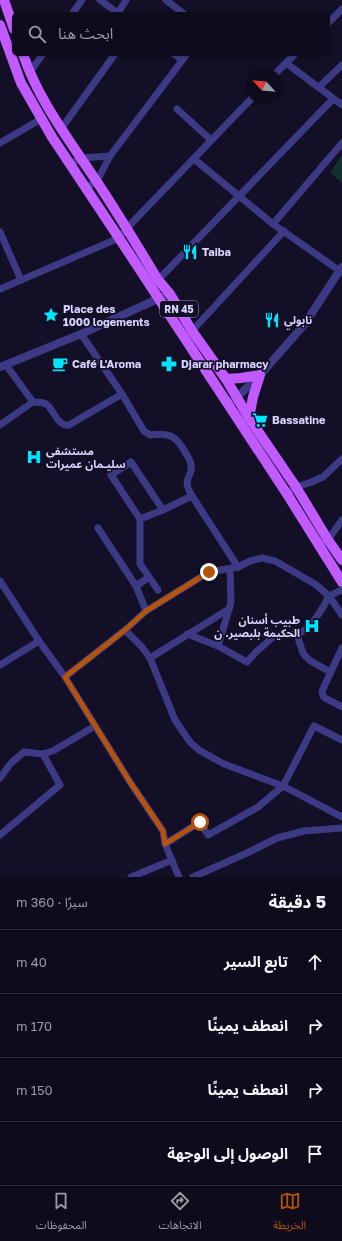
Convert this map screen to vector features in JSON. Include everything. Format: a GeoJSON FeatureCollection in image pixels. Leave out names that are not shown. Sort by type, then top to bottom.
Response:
{"type":"FeatureCollection","features":[{"type":"Feature","properties":{"kind":"main road"},"geometry":{"type":"LineString","coordinates":[[4,0],[12,23]]}},
{"type":"Feature","properties":{"kind":"main road","name":"RN 45"},"geometry":{"type":"LineString","coordinates":[[0,25],[20,83],[41,119],[287,494],[318,546],[342,582]]}},
{"type":"Feature","properties":{"kind":"main road","name":"RN 45"},"geometry":{"type":"LineString","coordinates":[[24,56],[29,73],[61,129],[97,181],[158,280],[170,294],[192,331],[226,378],[250,418],[342,560]]}},
{"type":"Feature","properties":{"kind":"main road"},"geometry":{"type":"LineString","coordinates":[[226,378],[242,378],[260,375]]}},
{"type":"Feature","properties":{"kind":"main road"},"geometry":{"type":"LineString","coordinates":[[250,418],[254,391],[260,375]]}},
{"type":"Feature","properties":{"kind":"street"},"geometry":{"type":"LineString","coordinates":[[73,12],[82,0]]}},
{"type":"Feature","properties":{"kind":"street"},"geometry":{"type":"LineString","coordinates":[[100,0],[115,12]]}},
{"type":"Feature","properties":{"kind":"street"},"geometry":{"type":"LineString","coordinates":[[119,12],[126,0]]}},
{"type":"Feature","properties":{"kind":"street"},"geometry":{"type":"LineString","coordinates":[[166,0],[181,12]]}},
{"type":"Feature","properties":{"kind":"street"},"geometry":{"type":"LineString","coordinates":[[330,21],[342,9]]}},
{"type":"Feature","properties":{"kind":"street"},"geometry":{"type":"LineString","coordinates":[[29,73],[42,56]]}},
{"type":"Feature","properties":{"kind":"street"},"geometry":{"type":"LineString","coordinates":[[61,129],[114,56]]}},
{"type":"Feature","properties":{"kind":"street"},"geometry":{"type":"LineString","coordinates":[[281,68],[293,56]]}},
{"type":"Feature","properties":{"kind":"street"},"geometry":{"type":"LineString","coordinates":[[86,188],[97,181],[110,156],[185,57]]}},
{"type":"Feature","properties":{"kind":"street"},"geometry":{"type":"LineString","coordinates":[[286,63],[342,105]]}},
{"type":"Feature","properties":{"kind":"street"},"geometry":{"type":"LineString","coordinates":[[320,87],[342,64]]}},
{"type":"Feature","properties":{"kind":"street"},"geometry":{"type":"LineString","coordinates":[[158,280],[334,99]]}},
{"type":"Feature","properties":{"kind":"street"},"geometry":{"type":"LineString","coordinates":[[0,289],[120,238],[127,228],[246,104]]}},
{"type":"Feature","properties":{"kind":"street"},"geometry":{"type":"LineString","coordinates":[[177,109],[211,140]]}},
{"type":"Feature","properties":{"kind":"street"},"geometry":{"type":"LineString","coordinates":[[0,143],[41,119]]}},
{"type":"Feature","properties":{"kind":"street"},"geometry":{"type":"LineString","coordinates":[[273,224],[342,143]]}},
{"type":"Feature","properties":{"kind":"street"},"geometry":{"type":"LineString","coordinates":[[71,164],[81,158],[110,156]]}},
{"type":"Feature","properties":{"kind":"street"},"geometry":{"type":"LineString","coordinates":[[194,159],[273,224],[341,269],[304,325],[260,375],[228,405]]}},
{"type":"Feature","properties":{"kind":"street"},"geometry":{"type":"LineString","coordinates":[[192,331],[284,231]]}},
{"type":"Feature","properties":{"kind":"street"},"geometry":{"type":"LineString","coordinates":[[0,232],[21,280]]}},
{"type":"Feature","properties":{"kind":"street"},"geometry":{"type":"LineString","coordinates":[[33,402],[3,366],[81,334],[170,294]]}},
{"type":"Feature","properties":{"kind":"street"},"geometry":{"type":"LineString","coordinates":[[81,334],[122,394],[144,432],[150,435],[156,433],[166,434],[176,439],[180,443],[190,461],[191,470],[187,486],[238,567]]}},
{"type":"Feature","properties":{"kind":"street"},"geometry":{"type":"LineString","coordinates":[[0,425],[33,402],[41,402],[47,404],[62,424],[66,426],[122,394]]}},
{"type":"Feature","properties":{"kind":"street"},"geometry":{"type":"LineString","coordinates":[[287,494],[296,487],[323,477],[342,460]]}},
{"type":"Feature","properties":{"kind":"street"},"geometry":{"type":"LineString","coordinates":[[158,590],[140,564],[140,519],[111,475],[131,462],[163,510]]}},
{"type":"Feature","properties":{"kind":"street"},"geometry":{"type":"LineString","coordinates":[[140,519],[192,496]]}},
{"type":"Feature","properties":{"kind":"street"},"geometry":{"type":"LineString","coordinates":[[318,546],[328,540],[342,520]]}},
{"type":"Feature","properties":{"kind":"street"},"geometry":{"type":"LineString","coordinates":[[98,528],[136,586],[146,611]]}},
{"type":"Feature","properties":{"kind":"street"},"geometry":{"type":"LineString","coordinates":[[65,677],[125,630],[146,611],[209,572],[238,567],[250,561],[262,558],[275,561],[315,584],[329,596],[342,615]]}},
{"type":"Feature","properties":{"kind":"street"},"geometry":{"type":"LineString","coordinates":[[218,646],[232,603],[230,569]]}},
{"type":"Feature","properties":{"kind":"street"},"geometry":{"type":"LineString","coordinates":[[136,586],[149,577]]}},
{"type":"Feature","properties":{"kind":"street"},"geometry":{"type":"LineString","coordinates":[[0,581],[39,641],[65,677],[163,831],[165,844],[179,877]]}},
{"type":"Feature","properties":{"kind":"street"},"geometry":{"type":"LineString","coordinates":[[187,634],[218,646],[247,662],[274,636],[297,634],[305,630],[324,607],[329,596],[342,590]]}},
{"type":"Feature","properties":{"kind":"street"},"geometry":{"type":"LineString","coordinates":[[150,658],[229,609]]}},
{"type":"Feature","properties":{"kind":"street"},"geometry":{"type":"LineString","coordinates":[[125,630],[141,646],[150,658],[175,720],[190,742],[199,750],[224,764],[283,786],[342,817]]}},
{"type":"Feature","properties":{"kind":"street"},"geometry":{"type":"LineString","coordinates":[[297,634],[304,654],[330,672]]}},
{"type":"Feature","properties":{"kind":"street"},"geometry":{"type":"LineString","coordinates":[[0,666],[39,641]]}},
{"type":"Feature","properties":{"kind":"street"},"geometry":{"type":"LineString","coordinates":[[342,648],[322,688],[322,694],[329,701],[342,707]]}},
{"type":"Feature","properties":{"kind":"street"},"geometry":{"type":"LineString","coordinates":[[0,778],[10,763],[24,752],[43,754],[53,751],[95,726]]}},
{"type":"Feature","properties":{"kind":"street"},"geometry":{"type":"LineString","coordinates":[[165,844],[200,822],[208,836],[258,807],[283,786],[314,726],[342,740]]}},
{"type":"Feature","properties":{"kind":"street"},"geometry":{"type":"LineString","coordinates":[[0,835],[60,785],[43,754]]}},
{"type":"Feature","properties":{"kind":"street"},"geometry":{"type":"LineString","coordinates":[[193,877],[246,854],[277,838],[304,831],[342,828]]}},
{"type":"Feature","properties":{"kind":"street"},"geometry":{"type":"LineString","coordinates":[[130,877],[172,860]]}},
{"type":"Feature","properties":{"kind":"green space"},"geometry":{"type":"Polygon","coordinates":[[[342,155],[342,183],[330,172],[342,155]]]}},
{"type":"Feature","properties":{"kind":"place","name":"Taiba"},"geometry":{"type":"Point","coordinates":[190,252]}},
{"type":"Feature","properties":{"kind":"place","name":"Place des 1000 logements"},"geometry":{"type":"Point","coordinates":[51,315]}},
{"type":"Feature","properties":{"kind":"place","name":"نابولي"},"geometry":{"type":"Point","coordinates":[272,320]}},
{"type":"Feature","properties":{"kind":"place","name":"Café L'Aroma"},"geometry":{"type":"Point","coordinates":[60,364]}},
{"type":"Feature","properties":{"kind":"place","name":"Djarar pharmacy"},"geometry":{"type":"Point","coordinates":[169,364]}},
{"type":"Feature","properties":{"kind":"place","name":"Bassatine"},"geometry":{"type":"Point","coordinates":[260,420]}},
{"type":"Feature","properties":{"kind":"place","name":"مستشفى سليـمان عميرات"},"geometry":{"type":"Point","coordinates":[34,457]}},
{"type":"Feature","properties":{"kind":"place","name":"طبيب أسنان الحكيمة بلبصير. ن"},"geometry":{"type":"Point","coordinates":[312,626]}},
{"type":"Feature","properties":{"kind":"route"},"geometry":{"type":"LineString","coordinates":[[200,822],[165,844],[163,831],[130,782],[65,677],[133,624],[146,611],[209,572]]}}]}
